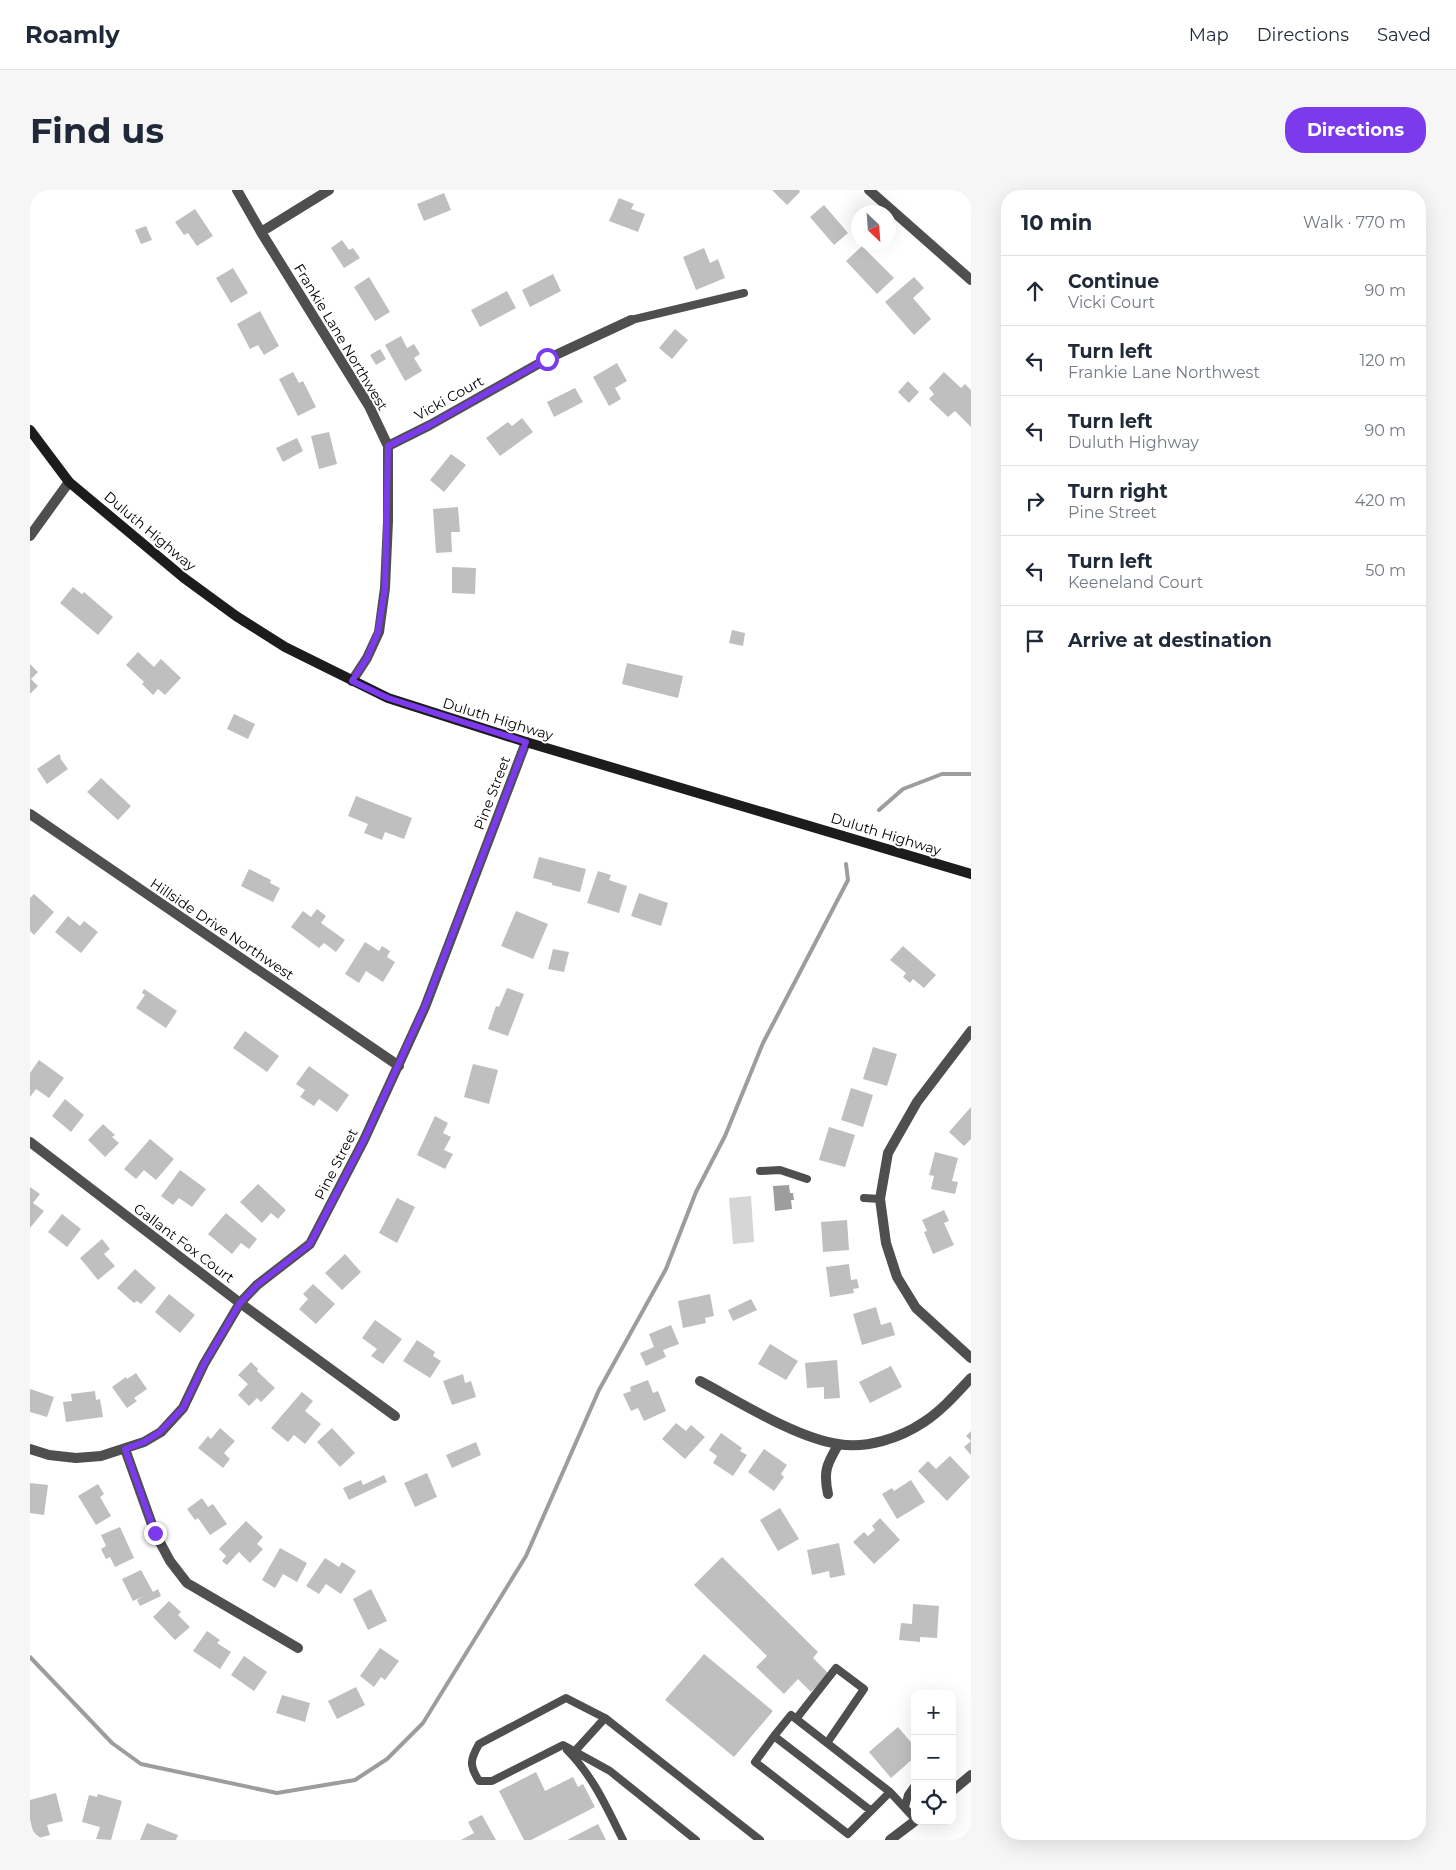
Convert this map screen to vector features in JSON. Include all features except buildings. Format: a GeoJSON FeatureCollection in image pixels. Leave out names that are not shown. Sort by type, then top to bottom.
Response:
{"type":"FeatureCollection","features":[{"type":"Feature","properties":{"kind":"main road","name":"Duluth Highway"},"geometry":{"type":"LineString","coordinates":[[30,430],[69,482],[184,578],[236,616],[285,647],[388,698],[526,742],[971,874]]}},
{"type":"Feature","properties":{"kind":"street","name":"Frankie Lane Northwest"},"geometry":{"type":"LineString","coordinates":[[237,190],[369,406],[388,446],[385,588],[378,632],[367,658],[352,681]]}},
{"type":"Feature","properties":{"kind":"street"},"geometry":{"type":"LineString","coordinates":[[261,232],[329,190]]}},
{"type":"Feature","properties":{"kind":"street"},"geometry":{"type":"LineString","coordinates":[[870,190],[971,280]]}},
{"type":"Feature","properties":{"kind":"street","name":"Vicki Court"},"geometry":{"type":"LineString","coordinates":[[388,446],[430,425],[547,359],[632,320]]}},
{"type":"Feature","properties":{"kind":"street"},"geometry":{"type":"LineString","coordinates":[[30,536],[69,482]]}},
{"type":"Feature","properties":{"kind":"street","name":"Pine Street"},"geometry":{"type":"LineString","coordinates":[[30,1449],[49,1455],[76,1458],[102,1456],[144,1442],[160,1432],[183,1408],[204,1364],[240,1303],[257,1285],[310,1244],[364,1140],[425,1006],[526,742]]}},
{"type":"Feature","properties":{"kind":"street","name":"Hillside Drive Northwest"},"geometry":{"type":"LineString","coordinates":[[30,814],[399,1066]]}},
{"type":"Feature","properties":{"kind":"street"},"geometry":{"type":"LineString","coordinates":[[971,1031],[917,1102],[888,1153],[880,1199],[886,1243],[897,1277],[916,1308],[971,1358]]}},
{"type":"Feature","properties":{"kind":"street","name":"Gallant Fox Court"},"geometry":{"type":"LineString","coordinates":[[30,1142],[240,1303],[395,1416]]}},
{"type":"Feature","properties":{"kind":"street"},"geometry":{"type":"LineString","coordinates":[[700,1381],[789,1428],[820,1440],[838,1444],[871,1444],[900,1436],[924,1422],[949,1402],[971,1378]]}},
{"type":"Feature","properties":{"kind":"street"},"geometry":{"type":"LineString","coordinates":[[828,1494],[824,1477],[838,1444]]}},
{"type":"Feature","properties":{"kind":"street"},"geometry":{"type":"LineString","coordinates":[[125,1449],[155,1533],[170,1561],[187,1583],[298,1648]]}},
{"type":"Feature","properties":{"kind":"street"},"geometry":{"type":"LineString","coordinates":[[956,1788],[971,1775]]}},
{"type":"Feature","properties":{"kind":"street"},"geometry":{"type":"LineString","coordinates":[[890,1840],[911,1823]]}},
{"type":"Feature","properties":{"kind":"lane"},"geometry":{"type":"LineString","coordinates":[[632,320],[744,293]]}},
{"type":"Feature","properties":{"kind":"lane"},"geometry":{"type":"LineString","coordinates":[[760,1171],[780,1170],[806,1179]]}},
{"type":"Feature","properties":{"kind":"lane"},"geometry":{"type":"LineString","coordinates":[[864,1198],[880,1199]]}},
{"type":"Feature","properties":{"kind":"lane"},"geometry":{"type":"LineString","coordinates":[[796,1719],[836,1668],[864,1689],[827,1743]]}},
{"type":"Feature","properties":{"kind":"lane"},"geometry":{"type":"LineString","coordinates":[[563,1745],[492,1781],[479,1780],[472,1771],[471,1758],[479,1744],[566,1698],[605,1718],[760,1840]]}},
{"type":"Feature","properties":{"kind":"lane"},"geometry":{"type":"LineString","coordinates":[[890,1792],[848,1834],[755,1762],[791,1715],[890,1792],[911,1815]]}},
{"type":"Feature","properties":{"kind":"lane"},"geometry":{"type":"LineString","coordinates":[[575,1751],[605,1718]]}},
{"type":"Feature","properties":{"kind":"lane"},"geometry":{"type":"LineString","coordinates":[[774,1736],[870,1810]]}},
{"type":"Feature","properties":{"kind":"lane"},"geometry":{"type":"LineString","coordinates":[[563,1745],[610,1771],[696,1840]]}},
{"type":"Feature","properties":{"kind":"lane"},"geometry":{"type":"LineString","coordinates":[[563,1745],[580,1763],[594,1784],[623,1840]]}},
{"type":"Feature","properties":{"kind":"lane"},"geometry":{"type":"LineString","coordinates":[[905,1807],[911,1791]]}},
{"type":"Feature","properties":{"kind":"shaded area"},"geometry":{"type":"Polygon","coordinates":[[[789,1185],[790,1193],[793,1193],[794,1200],[791,1200],[792,1209],[775,1211],[773,1186],[789,1185]]]}},
{"type":"Feature","properties":{"kind":"shaded area"},"geometry":{"type":"Polygon","coordinates":[[[751,1196],[754,1242],[733,1244],[729,1198],[751,1196]]]}},
{"type":"Feature","properties":{"kind":"waterway"},"geometry":{"type":"LineString","coordinates":[[879,810],[903,789],[942,774],[971,774]]}},
{"type":"Feature","properties":{"kind":"waterway"},"geometry":{"type":"LineString","coordinates":[[30,1657],[112,1743],[141,1764],[277,1793],[355,1780],[387,1759],[423,1723],[526,1556],[599,1390],[666,1269],[696,1192],[725,1136],[763,1043],[848,880],[846,864]]}},
{"type":"Feature","properties":{"kind":"route"},"geometry":{"type":"LineString","coordinates":[[155,1533],[125,1449],[144,1442],[160,1432],[183,1408],[204,1364],[240,1303],[257,1285],[310,1244],[364,1140],[425,1006],[526,742],[388,698],[352,681],[367,658],[378,632],[385,588],[388,521],[388,446],[430,425],[547,359]]}}]}
